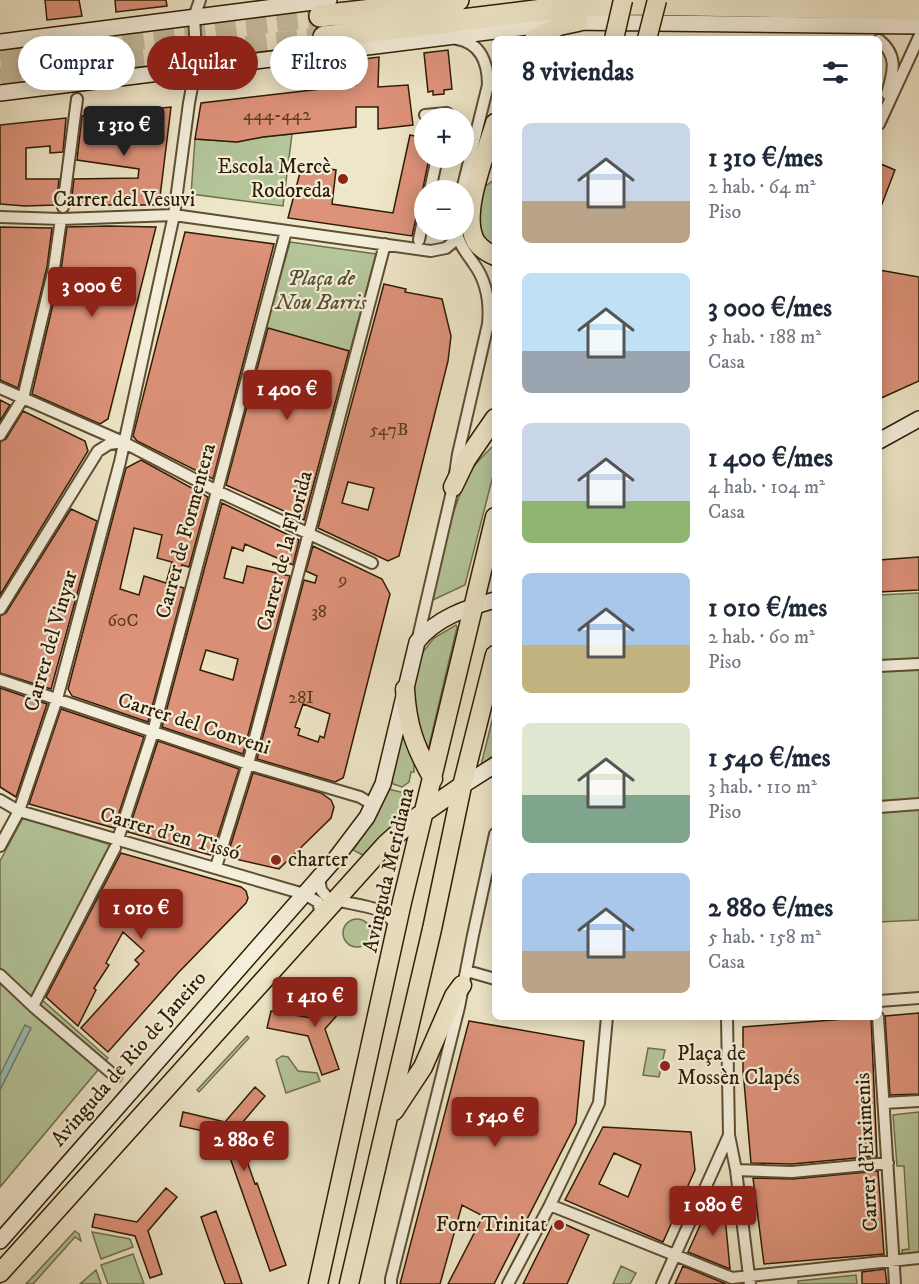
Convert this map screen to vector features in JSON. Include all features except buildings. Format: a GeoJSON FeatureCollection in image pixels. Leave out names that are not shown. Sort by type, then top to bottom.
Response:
{"type":"FeatureCollection","features":[{"type":"Feature","properties":{"kind":"highway"},"geometry":{"type":"LineString","coordinates":[[324,8],[458,0]]}},
{"type":"Feature","properties":{"kind":"highway"},"geometry":{"type":"LineString","coordinates":[[332,36],[567,7],[631,4],[911,9]]}},
{"type":"Feature","properties":{"kind":"main road"},"geometry":{"type":"LineString","coordinates":[[615,36],[623,0]]}},
{"type":"Feature","properties":{"kind":"main road"},"geometry":{"type":"LineString","coordinates":[[648,36],[657,0]]}},
{"type":"Feature","properties":{"kind":"main road"},"geometry":{"type":"LineString","coordinates":[[540,36],[559,26],[578,22]]}},
{"type":"Feature","properties":{"kind":"main road"},"geometry":{"type":"LineString","coordinates":[[492,133],[474,195],[471,229],[476,242],[492,254]]}},
{"type":"Feature","properties":{"kind":"main road"},"geometry":{"type":"LineString","coordinates":[[453,487],[466,460],[492,422]]}},
{"type":"Feature","properties":{"kind":"main road","name":"Avinguda Meridiana"},"geometry":{"type":"LineString","coordinates":[[318,1284],[397,929],[492,530]]}},
{"type":"Feature","properties":{"kind":"main road"},"geometry":{"type":"LineString","coordinates":[[349,1284],[432,929],[462,786],[492,667]]}},
{"type":"Feature","properties":{"kind":"main road"},"geometry":{"type":"LineString","coordinates":[[405,689],[408,721],[417,750],[433,779]]}},
{"type":"Feature","properties":{"kind":"main road"},"geometry":{"type":"LineString","coordinates":[[0,1273],[386,844],[462,786]]}},
{"type":"Feature","properties":{"kind":"main road"},"geometry":{"type":"LineString","coordinates":[[387,1122],[423,1067],[450,1004],[465,978]]}},
{"type":"Feature","properties":{"kind":"street"},"geometry":{"type":"LineString","coordinates":[[194,17],[200,0]]}},
{"type":"Feature","properties":{"kind":"street"},"geometry":{"type":"LineString","coordinates":[[0,42],[194,17],[324,8]]}},
{"type":"Feature","properties":{"kind":"street","name":"Carrer del Vinyar"},"geometry":{"type":"LineString","coordinates":[[194,17],[195,36]]}},
{"type":"Feature","properties":{"kind":"street"},"geometry":{"type":"LineString","coordinates":[[258,60],[578,22],[919,26]]}},
{"type":"Feature","properties":{"kind":"street"},"geometry":{"type":"LineString","coordinates":[[838,24],[874,36]]}},
{"type":"Feature","properties":{"kind":"street"},"geometry":{"type":"LineString","coordinates":[[448,37],[465,40],[472,44],[481,53],[488,69],[488,85],[464,180]]}},
{"type":"Feature","properties":{"kind":"street"},"geometry":{"type":"LineString","coordinates":[[882,118],[919,37]]}},
{"type":"Feature","properties":{"kind":"street"},"geometry":{"type":"LineString","coordinates":[[882,42],[890,51],[893,62],[893,73],[882,114]]}},
{"type":"Feature","properties":{"kind":"street"},"geometry":{"type":"LineString","coordinates":[[0,93],[147,74]]}},
{"type":"Feature","properties":{"kind":"street","name":"Carrer del Vinyar"},"geometry":{"type":"LineString","coordinates":[[0,846],[19,811],[57,699],[117,472],[174,215],[191,90]]}},
{"type":"Feature","properties":{"kind":"street"},"geometry":{"type":"LineString","coordinates":[[63,207],[77,99]]}},
{"type":"Feature","properties":{"kind":"street","name":"Carrer del Vesuvi"},"geometry":{"type":"LineString","coordinates":[[0,217],[61,219],[174,215],[431,251],[451,245],[454,240]]}},
{"type":"Feature","properties":{"kind":"street"},"geometry":{"type":"LineString","coordinates":[[0,435],[23,399],[54,268],[61,219]]}},
{"type":"Feature","properties":{"kind":"street","name":"Carrer de Formentera"},"geometry":{"type":"LineString","coordinates":[[33,1006],[116,843],[153,732],[286,231]]}},
{"type":"Feature","properties":{"kind":"street"},"geometry":{"type":"LineString","coordinates":[[417,642],[488,324],[489,310],[484,282],[461,240]]}},
{"type":"Feature","properties":{"kind":"street","name":"Carrer de la Florida"},"geometry":{"type":"LineString","coordinates":[[216,867],[248,764],[385,244]]}},
{"type":"Feature","properties":{"kind":"street"},"geometry":{"type":"LineString","coordinates":[[0,388],[123,442],[217,491],[372,563]]}},
{"type":"Feature","properties":{"kind":"street"},"geometry":{"type":"LineString","coordinates":[[882,439],[919,419]]}},
{"type":"Feature","properties":{"kind":"street"},"geometry":{"type":"LineString","coordinates":[[0,609],[98,451],[109,444],[123,442]]}},
{"type":"Feature","properties":{"kind":"street"},"geometry":{"type":"LineString","coordinates":[[417,642],[432,627],[449,616],[492,601]]}},
{"type":"Feature","properties":{"kind":"street","name":"Avinguda de Rio de Janeiro"},"geometry":{"type":"LineString","coordinates":[[0,1241],[354,836],[373,807],[386,774],[417,642]]}},
{"type":"Feature","properties":{"kind":"street"},"geometry":{"type":"LineString","coordinates":[[882,666],[919,664]]}},
{"type":"Feature","properties":{"kind":"street","name":"Carrer del Conveni"},"geometry":{"type":"LineString","coordinates":[[0,680],[248,764],[360,798],[373,807]]}},
{"type":"Feature","properties":{"kind":"street"},"geometry":{"type":"LineString","coordinates":[[462,786],[492,767]]}},
{"type":"Feature","properties":{"kind":"street","name":"Carrer d'en Tissó"},"geometry":{"type":"LineString","coordinates":[[0,800],[19,811],[116,843],[216,867],[304,894]]}},
{"type":"Feature","properties":{"kind":"street"},"geometry":{"type":"LineString","coordinates":[[882,807],[919,804]]}},
{"type":"Feature","properties":{"kind":"street"},"geometry":{"type":"LineString","coordinates":[[391,1282],[459,1007],[472,935],[492,847]]}},
{"type":"Feature","properties":{"kind":"street"},"geometry":{"type":"LineString","coordinates":[[319,877],[321,890],[328,907]]}},
{"type":"Feature","properties":{"kind":"street"},"geometry":{"type":"LineString","coordinates":[[304,894],[328,907],[381,911],[391,918],[397,929]]}},
{"type":"Feature","properties":{"kind":"street"},"geometry":{"type":"LineString","coordinates":[[0,975],[116,1077]]}},
{"type":"Feature","properties":{"kind":"street"},"geometry":{"type":"LineString","coordinates":[[465,978],[492,979]]}},
{"type":"Feature","properties":{"kind":"street"},"geometry":{"type":"LineString","coordinates":[[882,1001],[919,998]]}},
{"type":"Feature","properties":{"kind":"street"},"geometry":{"type":"LineString","coordinates":[[508,1284],[550,1205],[599,1103],[607,1020]]}},
{"type":"Feature","properties":{"kind":"street"},"geometry":{"type":"LineString","coordinates":[[727,1020],[729,1135],[736,1170],[749,1280]]}},
{"type":"Feature","properties":{"kind":"street","name":"Carrer d'Eiximenis"},"geometry":{"type":"LineString","coordinates":[[878,1020],[895,1284]]}},
{"type":"Feature","properties":{"kind":"street"},"geometry":{"type":"LineString","coordinates":[[884,1103],[919,1101]]}},
{"type":"Feature","properties":{"kind":"street"},"geometry":{"type":"LineString","coordinates":[[662,1284],[729,1135]]}},
{"type":"Feature","properties":{"kind":"street"},"geometry":{"type":"LineString","coordinates":[[736,1170],[792,1172],[888,1163]]}},
{"type":"Feature","properties":{"kind":"street"},"geometry":{"type":"LineString","coordinates":[[550,1205],[732,1278],[749,1280],[919,1258]]}},
{"type":"Feature","properties":{"kind":"green space"},"geometry":{"type":"Polygon","coordinates":[[[292,134],[283,206],[191,194],[195,139],[237,142],[292,134]]]}},
{"type":"Feature","properties":{"kind":"green space"},"geometry":{"type":"Polygon","coordinates":[[[483,181],[487,185],[492,181],[492,246],[482,234],[478,218],[483,181]]]}},
{"type":"Feature","properties":{"kind":"green space","name":"Plaça de Nou Barris"},"geometry":{"type":"Polygon","coordinates":[[[290,242],[376,254],[350,351],[266,328],[290,242]]]}},
{"type":"Feature","properties":{"kind":"green space"},"geometry":{"type":"Polygon","coordinates":[[[492,447],[492,480],[465,585],[433,600],[432,596],[453,513],[465,482],[481,458],[492,447]]]}},
{"type":"Feature","properties":{"kind":"green space"},"geometry":{"type":"Polygon","coordinates":[[[919,593],[919,920],[882,922],[882,595],[919,593]]]}},
{"type":"Feature","properties":{"kind":"green space"},"geometry":{"type":"Polygon","coordinates":[[[456,625],[428,750],[423,752],[412,685],[422,653],[434,638],[456,625]]]}},
{"type":"Feature","properties":{"kind":"green space"},"geometry":{"type":"Polygon","coordinates":[[[492,721],[492,756],[481,765],[492,721]]]}},
{"type":"Feature","properties":{"kind":"green space"},"geometry":{"type":"Polygon","coordinates":[[[402,724],[416,762],[414,762],[414,772],[411,772],[409,782],[402,787],[390,781],[402,724]]]}},
{"type":"Feature","properties":{"kind":"green space"},"geometry":{"type":"Polygon","coordinates":[[[388,789],[405,793],[403,804],[408,803],[406,811],[363,855],[353,850],[373,821],[388,789]]]}},
{"type":"Feature","properties":{"kind":"green space"},"geometry":{"type":"Polygon","coordinates":[[[23,818],[118,847],[41,999],[108,1058],[0,1187],[0,861],[23,818]]]}},
{"type":"Feature","properties":{"kind":"green space"},"geometry":{"type":"Polygon","coordinates":[[[357,919],[367,923],[371,933],[367,943],[357,947],[347,943],[343,933],[347,923],[357,919]]]}},
{"type":"Feature","properties":{"kind":"green space"},"geometry":{"type":"Polygon","coordinates":[[[247,1036],[249,1038],[199,1092],[197,1090],[247,1036]]]}},
{"type":"Feature","properties":{"kind":"green space"},"geometry":{"type":"Polygon","coordinates":[[[648,1048],[665,1050],[659,1077],[643,1075],[648,1048]]]}},
{"type":"Feature","properties":{"kind":"green space"},"geometry":{"type":"Polygon","coordinates":[[[282,1056],[288,1057],[298,1071],[317,1073],[320,1081],[286,1093],[276,1060],[282,1056]]]}},
{"type":"Feature","properties":{"kind":"green space"},"geometry":{"type":"Polygon","coordinates":[[[919,1112],[919,1253],[902,1254],[902,1250],[909,1249],[904,1166],[897,1166],[893,1115],[919,1112]]]}},
{"type":"Feature","properties":{"kind":"green space"},"geometry":{"type":"Polygon","coordinates":[[[75,1231],[79,1234],[81,1241],[75,1237],[33,1284],[26,1284],[75,1231]]]}},
{"type":"Feature","properties":{"kind":"green space"},"geometry":{"type":"Polygon","coordinates":[[[92,1232],[130,1239],[133,1247],[101,1259],[92,1232]]]}},
{"type":"Feature","properties":{"kind":"green space"},"geometry":{"type":"Polygon","coordinates":[[[133,1254],[144,1284],[108,1284],[101,1265],[133,1254]]]}},
{"type":"Feature","properties":{"kind":"green space"},"geometry":{"type":"Polygon","coordinates":[[[621,1266],[636,1273],[630,1284],[613,1284],[621,1266]]]}},
{"type":"Feature","properties":{"kind":"green space"},"geometry":{"type":"Polygon","coordinates":[[[96,1270],[101,1284],[80,1284],[96,1270]]]}},
{"type":"Feature","properties":{"kind":"green space"},"geometry":{"type":"Polygon","coordinates":[[[856,1275],[857,1284],[798,1284],[798,1281],[856,1275]]]}},
{"type":"Feature","properties":{"kind":"water"},"geometry":{"type":"Polygon","coordinates":[[[25,1025],[31,1028],[0,1090],[0,1075],[25,1025]]]}},
{"type":"Feature","properties":{"kind":"tunnel"},"geometry":{"type":"LineString","coordinates":[[0,57],[320,16]]}},
{"type":"Feature","properties":{"kind":"tunnel"},"geometry":{"type":"LineString","coordinates":[[0,77],[270,44]]}},
{"type":"Feature","properties":{"kind":"place","name":"Escola Mercè Rodoreda"},"geometry":{"type":"Point","coordinates":[343,179]}},
{"type":"Feature","properties":{"kind":"place","name":"charter"},"geometry":{"type":"Point","coordinates":[276,860]}},
{"type":"Feature","properties":{"kind":"place","name":"Plaça de Mossèn Clapés"},"geometry":{"type":"Point","coordinates":[665,1066]}},
{"type":"Feature","properties":{"kind":"place","name":"Forn Trinitat"},"geometry":{"type":"Point","coordinates":[559,1225]}}]}
